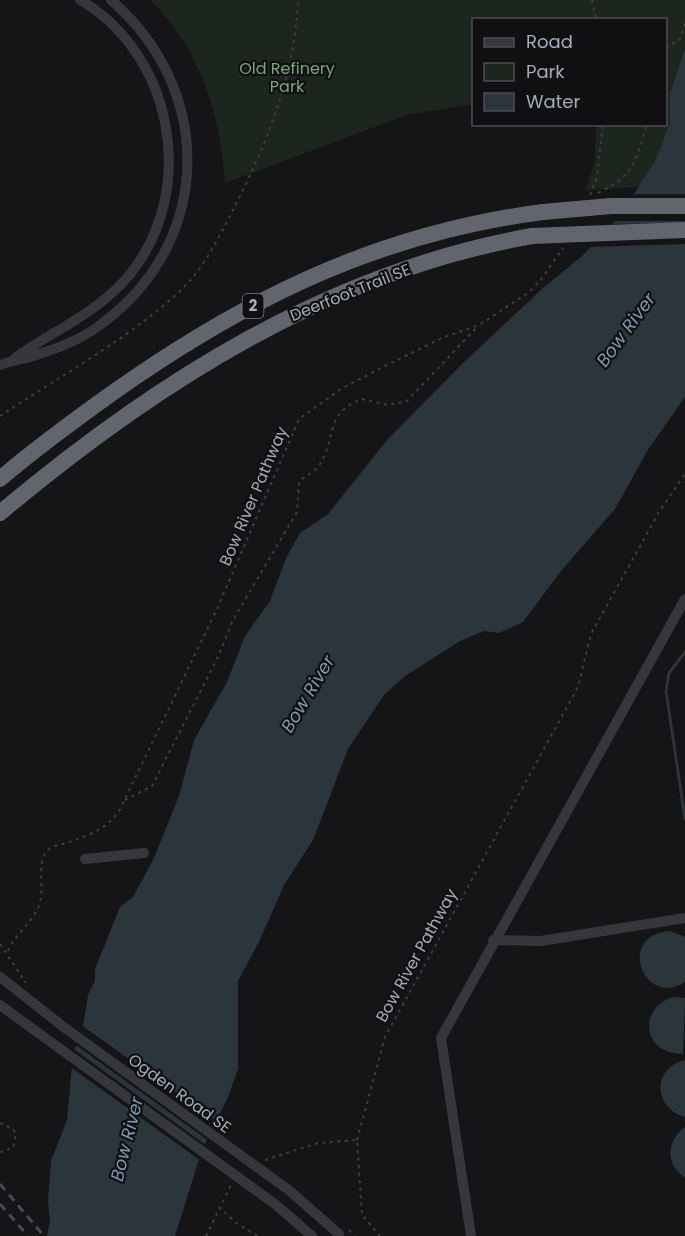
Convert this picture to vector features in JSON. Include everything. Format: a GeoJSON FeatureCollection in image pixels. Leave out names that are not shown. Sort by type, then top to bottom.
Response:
{"type":"FeatureCollection","features":[{"type":"Feature","properties":{"kind":"highway","name":"Deerfoot Trail SE"},"geometry":{"type":"LineString","coordinates":[[0,479],[149,368],[282,290],[388,245],[478,222],[543,212],[611,206],[685,206]]}},
{"type":"Feature","properties":{"kind":"highway","name":"Deerfoot Trail SE"},"geometry":{"type":"LineString","coordinates":[[0,513],[142,404],[206,362],[325,299],[396,270],[493,243],[532,236],[685,230]]}},
{"type":"Feature","properties":{"kind":"street"},"geometry":{"type":"LineString","coordinates":[[0,365],[12,360],[92,310],[117,288],[143,254],[158,225],[166,195],[170,153],[166,123],[155,87],[139,56],[125,38],[94,8],[80,0]]}},
{"type":"Feature","properties":{"kind":"street"},"geometry":{"type":"LineString","coordinates":[[12,360],[38,355],[68,343],[103,324],[125,305],[141,289],[166,250],[182,201],[187,150],[176,91],[165,63],[149,39],[111,0]]}},
{"type":"Feature","properties":{"kind":"street"},"geometry":{"type":"LineString","coordinates":[[471,1236],[441,1046],[445,1028],[685,598]]}},
{"type":"Feature","properties":{"kind":"street"},"geometry":{"type":"LineString","coordinates":[[85,859],[144,853]]}},
{"type":"Feature","properties":{"kind":"street"},"geometry":{"type":"LineString","coordinates":[[493,940],[542,941],[685,918]]}},
{"type":"Feature","properties":{"kind":"street","name":"Ogden Road SE"},"geometry":{"type":"LineString","coordinates":[[0,977],[65,1028],[290,1191],[340,1235]]}},
{"type":"Feature","properties":{"kind":"street","name":"Ogden Road SE"},"geometry":{"type":"LineString","coordinates":[[0,1005],[275,1204],[312,1236]]}},
{"type":"Feature","properties":{"kind":"path"},"geometry":{"type":"LineString","coordinates":[[0,416],[151,315],[182,289],[205,262],[254,168],[275,117],[288,64],[298,0]]}},
{"type":"Feature","properties":{"kind":"path"},"geometry":{"type":"LineString","coordinates":[[591,0],[596,18]]}},
{"type":"Feature","properties":{"kind":"path"},"geometry":{"type":"LineString","coordinates":[[667,47],[680,39],[685,23]]}},
{"type":"Feature","properties":{"kind":"path"},"geometry":{"type":"LineString","coordinates":[[603,126],[597,177],[590,196],[613,186],[631,170],[646,126]]}},
{"type":"Feature","properties":{"kind":"path","name":"Bow River Pathway"},"geometry":{"type":"LineString","coordinates":[[8,951],[11,943],[26,928],[39,906],[43,890],[43,856],[50,848],[96,833],[111,822],[125,800],[217,609],[299,419],[341,389],[381,368],[444,337],[479,325],[528,293],[540,281],[564,247]]}},
{"type":"Feature","properties":{"kind":"path"},"geometry":{"type":"LineString","coordinates":[[125,800],[152,786],[219,655],[233,620],[297,512],[299,482],[319,466],[336,420],[347,408],[362,399],[388,405],[407,401],[479,325]]}},
{"type":"Feature","properties":{"kind":"path","name":"Bow River Pathway"},"geometry":{"type":"LineString","coordinates":[[380,1236],[362,1215],[359,1204],[357,1140],[385,1037],[578,687],[591,634],[659,512],[685,474]]}},
{"type":"Feature","properties":{"kind":"path"},"geometry":{"type":"LineString","coordinates":[[0,944],[8,951],[14,966],[30,986]]}},
{"type":"Feature","properties":{"kind":"path"},"geometry":{"type":"LineString","coordinates":[[0,1123],[13,1129],[16,1134],[13,1148],[0,1152]]}},
{"type":"Feature","properties":{"kind":"path"},"geometry":{"type":"LineString","coordinates":[[260,1163],[318,1143],[357,1140]]}},
{"type":"Feature","properties":{"kind":"path"},"geometry":{"type":"LineString","coordinates":[[206,1236],[219,1207],[233,1184]]}},
{"type":"Feature","properties":{"kind":"path"},"geometry":{"type":"LineString","coordinates":[[219,1207],[236,1223],[258,1236]]}},
{"type":"Feature","properties":{"kind":"green space","name":"Old Refinery Park"},"geometry":{"type":"Polygon","coordinates":[[[150,0],[685,0],[685,48],[670,93],[670,122],[656,159],[639,187],[586,190],[595,161],[596,126],[667,126],[667,18],[472,18],[472,104],[406,115],[225,183],[218,132],[205,84],[195,61],[168,19],[150,0]]]}},
{"type":"Feature","properties":{"kind":"water","name":"Bow River"},"geometry":{"type":"Polygon","coordinates":[[[685,48],[685,397],[649,448],[615,509],[561,571],[523,622],[499,633],[484,631],[460,641],[405,676],[384,695],[348,749],[313,840],[284,885],[259,942],[238,981],[238,1069],[228,1097],[202,1150],[175,1236],[47,1236],[50,1221],[48,1200],[51,1161],[67,1120],[73,1055],[84,1021],[88,995],[95,981],[95,969],[120,907],[133,897],[154,858],[179,796],[194,740],[227,682],[245,636],[270,601],[286,558],[300,533],[328,514],[387,440],[462,364],[543,288],[581,257],[621,215],[656,159],[670,122],[670,93],[685,48]]]}},
{"type":"Feature","properties":{"kind":"water"},"geometry":{"type":"Polygon","coordinates":[[[670,931],[685,937],[685,982],[670,988],[658,986],[648,979],[642,968],[640,956],[643,944],[653,935],[670,931]]]}},
{"type":"Feature","properties":{"kind":"water"},"geometry":{"type":"Polygon","coordinates":[[[673,997],[685,998],[683,1054],[670,1052],[660,1047],[653,1040],[649,1030],[653,1011],[661,1003],[673,997]]]}},
{"type":"Feature","properties":{"kind":"water"},"geometry":{"type":"Polygon","coordinates":[[[685,1060],[684,1117],[666,1105],[660,1088],[667,1071],[674,1064],[685,1060]]]}},
{"type":"Feature","properties":{"kind":"water"},"geometry":{"type":"Polygon","coordinates":[[[685,1127],[685,1178],[674,1166],[670,1152],[674,1139],[685,1127]]]}},
{"type":"Feature","properties":{"kind":"pier"},"geometry":{"type":"Polygon","coordinates":[[[685,194],[685,221],[611,221],[630,195],[685,194]]]}},
{"type":"Feature","properties":{"kind":"pier"},"geometry":{"type":"Polygon","coordinates":[[[685,223],[685,244],[587,247],[608,224],[685,223]]]}},
{"type":"Feature","properties":{"kind":"pier"},"geometry":{"type":"Polygon","coordinates":[[[80,1024],[218,1123],[209,1141],[73,1043],[80,1024]]]}},
{"type":"Feature","properties":{"kind":"pier"},"geometry":{"type":"Polygon","coordinates":[[[72,1048],[207,1146],[201,1161],[69,1066],[72,1048]]]}},
{"type":"Feature","properties":{"kind":"waterway"},"geometry":{"type":"LineString","coordinates":[[685,652],[669,673],[666,691],[685,819]]}},
{"type":"Feature","properties":{"kind":"railway"},"geometry":{"type":"LineString","coordinates":[[0,1184],[44,1236]]}},
{"type":"Feature","properties":{"kind":"railway"},"geometry":{"type":"LineString","coordinates":[[0,1204],[28,1236]]}}]}
